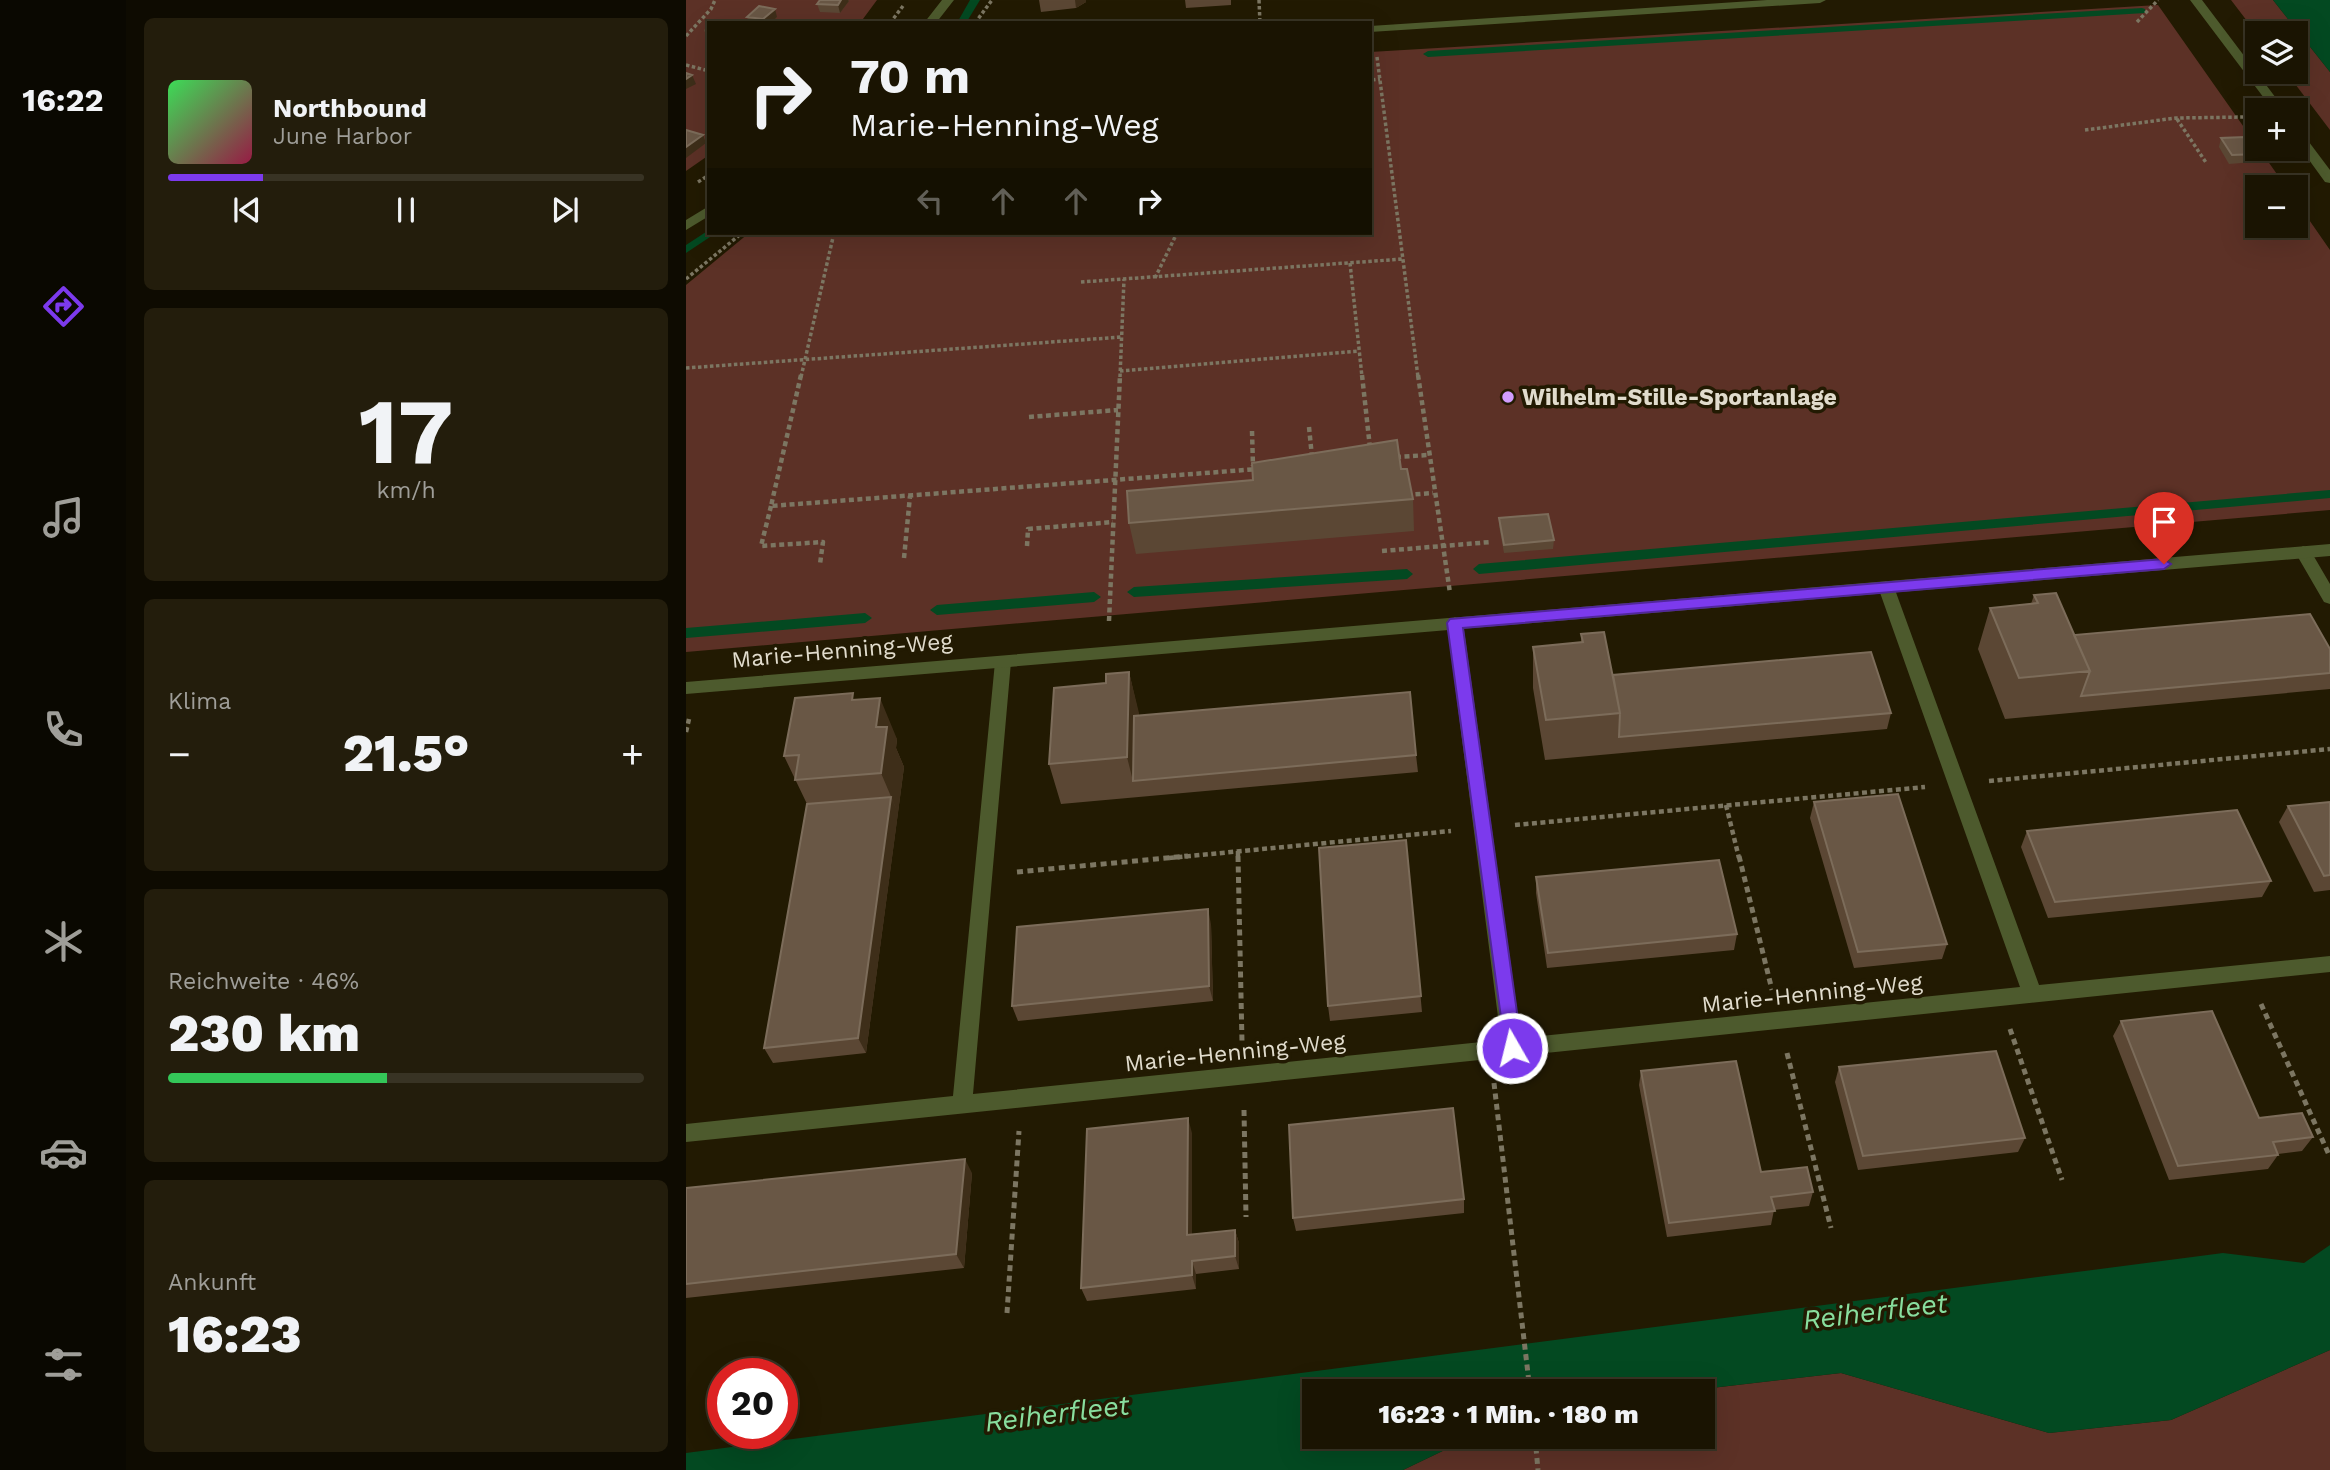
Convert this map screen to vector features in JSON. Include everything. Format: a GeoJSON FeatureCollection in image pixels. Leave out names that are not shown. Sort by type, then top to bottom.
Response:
{"type":"FeatureCollection","features":[{"type":"Feature","properties":{"kind":"street"},"geometry":{"type":"LineString","coordinates":[[932,21],[948,0]]}},
{"type":"Feature","properties":{"kind":"street"},"geometry":{"type":"LineString","coordinates":[[1372,29],[1820,0]]}},
{"type":"Feature","properties":{"kind":"street"},"geometry":{"type":"LineString","coordinates":[[2196,0],[2270,98]]}},
{"type":"Feature","properties":{"kind":"street"},"geometry":{"type":"LineString","coordinates":[[2308,149],[2330,179]]}},
{"type":"Feature","properties":{"kind":"street"},"geometry":{"type":"LineString","coordinates":[[686,226],[707,211]]}},
{"type":"Feature","properties":{"kind":"street","name":"Marie-Henning-Weg"},"geometry":{"type":"LineString","coordinates":[[686,688],[2330,550]]}},
{"type":"Feature","properties":{"kind":"street"},"geometry":{"type":"LineString","coordinates":[[2303,552],[2330,598]]}},
{"type":"Feature","properties":{"kind":"street"},"geometry":{"type":"LineString","coordinates":[[1885,587],[2033,995]]}},
{"type":"Feature","properties":{"kind":"street"},"geometry":{"type":"LineString","coordinates":[[1455,623],[1512,1048]]}},
{"type":"Feature","properties":{"kind":"street"},"geometry":{"type":"LineString","coordinates":[[962,1105],[1003,662]]}},
{"type":"Feature","properties":{"kind":"street","name":"Marie-Henning-Weg"},"geometry":{"type":"LineString","coordinates":[[686,1133],[2330,964]]}},
{"type":"Feature","properties":{"kind":"path"},"geometry":{"type":"LineString","coordinates":[[686,36],[711,9],[715,0]]}},
{"type":"Feature","properties":{"kind":"path"},"geometry":{"type":"LineString","coordinates":[[892,21],[908,0]]}},
{"type":"Feature","properties":{"kind":"path"},"geometry":{"type":"LineString","coordinates":[[976,21],[992,0]]}},
{"type":"Feature","properties":{"kind":"path"},"geometry":{"type":"LineString","coordinates":[[1259,0],[1259,21]]}},
{"type":"Feature","properties":{"kind":"path"},"geometry":{"type":"LineString","coordinates":[[2137,22],[2158,0]]}},
{"type":"Feature","properties":{"kind":"path"},"geometry":{"type":"LineString","coordinates":[[1372,29],[1433,493],[1455,623]]}},
{"type":"Feature","properties":{"kind":"path"},"geometry":{"type":"LineString","coordinates":[[686,65],[707,70]]}},
{"type":"Feature","properties":{"kind":"path"},"geometry":{"type":"LineString","coordinates":[[1372,80],[1380,79]]}},
{"type":"Feature","properties":{"kind":"path"},"geometry":{"type":"LineString","coordinates":[[2085,130],[2176,118],[2245,117]]}},
{"type":"Feature","properties":{"kind":"path"},"geometry":{"type":"LineString","coordinates":[[2176,118],[2207,164]]}},
{"type":"Feature","properties":{"kind":"path"},"geometry":{"type":"LineString","coordinates":[[686,279],[740,235]]}},
{"type":"Feature","properties":{"kind":"path"},"geometry":{"type":"LineString","coordinates":[[820,564],[823,542],[761,547],[834,235]]}},
{"type":"Feature","properties":{"kind":"path"},"geometry":{"type":"LineString","coordinates":[[1155,278],[1176,235]]}},
{"type":"Feature","properties":{"kind":"path"},"geometry":{"type":"LineString","coordinates":[[1081,282],[1403,259]]}},
{"type":"Feature","properties":{"kind":"path"},"geometry":{"type":"LineString","coordinates":[[1350,263],[1371,459]]}},
{"type":"Feature","properties":{"kind":"path"},"geometry":{"type":"LineString","coordinates":[[1107,653],[1124,279]]}},
{"type":"Feature","properties":{"kind":"path"},"geometry":{"type":"LineString","coordinates":[[686,368],[1122,337]]}},
{"type":"Feature","properties":{"kind":"path"},"geometry":{"type":"LineString","coordinates":[[1120,371],[1359,351]]}},
{"type":"Feature","properties":{"kind":"path"},"geometry":{"type":"LineString","coordinates":[[1029,417],[1118,410]]}},
{"type":"Feature","properties":{"kind":"path"},"geometry":{"type":"LineString","coordinates":[[1309,427],[1312,464]]}},
{"type":"Feature","properties":{"kind":"path"},"geometry":{"type":"LineString","coordinates":[[1252,431],[1253,469]]}},
{"type":"Feature","properties":{"kind":"path"},"geometry":{"type":"LineString","coordinates":[[1394,457],[1428,455]]}},
{"type":"Feature","properties":{"kind":"path"},"geometry":{"type":"LineString","coordinates":[[771,506],[1265,468]]}},
{"type":"Feature","properties":{"kind":"path"},"geometry":{"type":"LineString","coordinates":[[1238,470],[1239,481]]}},
{"type":"Feature","properties":{"kind":"path"},"geometry":{"type":"LineString","coordinates":[[1403,496],[1433,493]]}},
{"type":"Feature","properties":{"kind":"path"},"geometry":{"type":"LineString","coordinates":[[904,558],[910,496]]}},
{"type":"Feature","properties":{"kind":"path"},"geometry":{"type":"LineString","coordinates":[[1027,546],[1028,529],[1113,522]]}},
{"type":"Feature","properties":{"kind":"path"},"geometry":{"type":"LineString","coordinates":[[1382,551],[1491,542]]}},
{"type":"Feature","properties":{"kind":"path"},"geometry":{"type":"LineString","coordinates":[[983,875],[2330,749]]}},
{"type":"Feature","properties":{"kind":"path"},"geometry":{"type":"LineString","coordinates":[[1726,805],[1831,1228]]}},
{"type":"Feature","properties":{"kind":"path"},"geometry":{"type":"LineString","coordinates":[[1238,851],[1246,1217]]}},
{"type":"Feature","properties":{"kind":"path"},"geometry":{"type":"LineString","coordinates":[[2247,973],[2330,1157]]}},
{"type":"Feature","properties":{"kind":"path"},"geometry":{"type":"LineString","coordinates":[[1999,999],[2062,1180]]}},
{"type":"Feature","properties":{"kind":"path"},"geometry":{"type":"LineString","coordinates":[[1512,1048],[1490,1056],[1529,1379]]}},
{"type":"Feature","properties":{"kind":"path"},"geometry":{"type":"LineString","coordinates":[[1007,1313],[1021,1099]]}},
{"type":"Feature","properties":{"kind":"path"},"geometry":{"type":"LineString","coordinates":[[1536,1449],[1538,1467]]}},
{"type":"Feature","properties":{"kind":"shaded area"},"geometry":{"type":"Polygon","coordinates":[[[686,0],[877,0],[861,21],[707,21],[707,156],[686,171],[686,0]]]}},
{"type":"Feature","properties":{"kind":"shaded area"},"geometry":{"type":"Polygon","coordinates":[[[2231,0],[2273,0],[2290,21],[2247,21],[2231,0]]]}},
{"type":"Feature","properties":{"kind":"shaded area","name":"Wilhelm-Stille-Sportanlage"},"geometry":{"type":"Polygon","coordinates":[[[2158,5],[2245,129],[2245,161],[2268,161],[2278,175],[2245,175],[2245,238],[2308,238],[2308,218],[2330,250],[2330,510],[686,652],[686,285],[747,235],[1372,235],[1372,52],[2158,5]]]}},
{"type":"Feature","properties":{"kind":"shaded area"},"geometry":{"type":"Polygon","coordinates":[[[2308,44],[2330,72],[2330,130],[2295,84],[2308,84],[2308,44]]]}},
{"type":"Feature","properties":{"kind":"shaded area"},"geometry":{"type":"Polygon","coordinates":[[[2330,1350],[2330,1470],[1403,1470],[1447,1449],[1715,1449],[1715,1388],[1841,1373],[2049,1433],[2171,1420],[2330,1350]]]}},
{"type":"Feature","properties":{"kind":"water"},"geometry":{"type":"Polygon","coordinates":[[[2273,0],[2330,0],[2330,72],[2308,44],[2308,21],[2290,21],[2273,0]]]}},
{"type":"Feature","properties":{"kind":"water","name":"Reiherfleet"},"geometry":{"type":"Polygon","coordinates":[[[2330,1245],[2330,1350],[2171,1420],[2049,1433],[1841,1373],[1715,1388],[1715,1379],[1302,1379],[1302,1449],[1447,1449],[1403,1470],[686,1470],[686,1453],[717,1449],[798,1449],[798,1438],[2223,1253],[2304,1263],[2330,1245]]]}},
{"type":"Feature","properties":{"kind":"building"},"geometry":{"type":"Polygon","coordinates":[[[820,0],[841,0],[838,5],[817,4],[820,0]]]}},
{"type":"Feature","properties":{"kind":"building"},"geometry":{"type":"Polygon","coordinates":[[[759,6],[775,9],[763,19],[747,17],[759,6]]]}},
{"type":"Feature","properties":{"kind":"building"},"geometry":{"type":"Polygon","coordinates":[[[686,130],[703,135],[686,147],[686,130]]]}},
{"type":"Feature","properties":{"kind":"building"},"geometry":{"type":"Polygon","coordinates":[[[2245,137],[2245,154],[2232,155],[2221,138],[2245,137]]]}},
{"type":"Feature","properties":{"kind":"building"},"geometry":{"type":"Polygon","coordinates":[[[1397,440],[1401,469],[1407,469],[1413,499],[1129,523],[1127,491],[1253,480],[1252,463],[1397,440]]]}},
{"type":"Feature","properties":{"kind":"building"},"geometry":{"type":"Polygon","coordinates":[[[1548,514],[1554,540],[1504,545],[1499,518],[1548,514]]]}},
{"type":"Feature","properties":{"kind":"building"},"geometry":{"type":"Polygon","coordinates":[[[2056,593],[2090,671],[2019,678],[1990,608],[2038,603],[2034,595],[2056,593]]]}},
{"type":"Feature","properties":{"kind":"building"},"geometry":{"type":"Polygon","coordinates":[[[2310,614],[2330,649],[2330,673],[2081,696],[2090,671],[2074,635],[2310,614]]]}},
{"type":"Feature","properties":{"kind":"building"},"geometry":{"type":"Polygon","coordinates":[[[1604,632],[1620,713],[1546,720],[1533,647],[1583,642],[1581,634],[1604,632]]]}},
{"type":"Feature","properties":{"kind":"building"},"geometry":{"type":"Polygon","coordinates":[[[1871,652],[1891,713],[1619,737],[1620,713],[1613,675],[1871,652]]]}},
{"type":"Feature","properties":{"kind":"building"},"geometry":{"type":"Polygon","coordinates":[[[1129,672],[1127,757],[1049,764],[1054,688],[1106,683],[1106,674],[1129,672]]]}},
{"type":"Feature","properties":{"kind":"building"},"geometry":{"type":"Polygon","coordinates":[[[1410,692],[1416,755],[1133,781],[1134,716],[1410,692]]]}},
{"type":"Feature","properties":{"kind":"building"},"geometry":{"type":"Polygon","coordinates":[[[853,693],[852,700],[880,698],[876,727],[887,727],[881,773],[795,780],[799,755],[784,756],[795,698],[853,693]]]}},
{"type":"Feature","properties":{"kind":"building"},"geometry":{"type":"Polygon","coordinates":[[[1898,794],[1947,944],[1858,952],[1814,802],[1898,794]]]}},
{"type":"Feature","properties":{"kind":"building"},"geometry":{"type":"Polygon","coordinates":[[[891,797],[858,1038],[764,1048],[807,804],[891,797]]]}},
{"type":"Feature","properties":{"kind":"building"},"geometry":{"type":"Polygon","coordinates":[[[2330,802],[2330,875],[2324,876],[2288,806],[2330,802]]]}},
{"type":"Feature","properties":{"kind":"building"},"geometry":{"type":"Polygon","coordinates":[[[2237,810],[2271,881],[2055,902],[2027,831],[2237,810]]]}},
{"type":"Feature","properties":{"kind":"building"},"geometry":{"type":"Polygon","coordinates":[[[1406,840],[1421,996],[1328,1006],[1319,848],[1406,840]]]}},
{"type":"Feature","properties":{"kind":"building"},"geometry":{"type":"Polygon","coordinates":[[[1719,860],[1737,934],[1548,953],[1536,877],[1719,860]]]}},
{"type":"Feature","properties":{"kind":"building"},"geometry":{"type":"Polygon","coordinates":[[[1208,909],[1209,986],[1012,1006],[1017,927],[1208,909]]]}},
{"type":"Feature","properties":{"kind":"building"},"geometry":{"type":"Polygon","coordinates":[[[2212,1011],[2259,1118],[2302,1113],[2313,1137],[2273,1142],[2278,1155],[2178,1166],[2121,1021],[2212,1011]]]}},
{"type":"Feature","properties":{"kind":"building"},"geometry":{"type":"Polygon","coordinates":[[[1996,1051],[2025,1138],[1863,1156],[1839,1067],[1996,1051]]]}},
{"type":"Feature","properties":{"kind":"building"},"geometry":{"type":"Polygon","coordinates":[[[1736,1061],[1761,1172],[1807,1167],[1813,1192],[1771,1197],[1775,1211],[1669,1223],[1641,1071],[1736,1061]]]}},
{"type":"Feature","properties":{"kind":"building"},"geometry":{"type":"Polygon","coordinates":[[[1453,1108],[1464,1199],[1293,1218],[1289,1125],[1453,1108]]]}},
{"type":"Feature","properties":{"kind":"building"},"geometry":{"type":"Polygon","coordinates":[[[1188,1118],[1187,1235],[1235,1230],[1235,1256],[1192,1261],[1192,1275],[1081,1288],[1087,1129],[1188,1118]]]}},
{"type":"Feature","properties":{"kind":"building"},"geometry":{"type":"Polygon","coordinates":[[[965,1159],[956,1254],[686,1284],[686,1188],[965,1159]]]}},
{"type":"Feature","properties":{"kind":"waterway"},"geometry":{"type":"LineString","coordinates":[[962,21],[975,0]]}},
{"type":"Feature","properties":{"kind":"waterway"},"geometry":{"type":"LineString","coordinates":[[1428,54],[2142,11]]}},
{"type":"Feature","properties":{"kind":"waterway"},"geometry":{"type":"LineString","coordinates":[[686,250],[707,234]]}},
{"type":"Feature","properties":{"kind":"waterway"},"geometry":{"type":"LineString","coordinates":[[1479,569],[2330,494]]}},
{"type":"Feature","properties":{"kind":"waterway"},"geometry":{"type":"LineString","coordinates":[[1134,592],[1407,574]]}},
{"type":"Feature","properties":{"kind":"waterway"},"geometry":{"type":"LineString","coordinates":[[937,610],[1094,597]]}},
{"type":"Feature","properties":{"kind":"waterway"},"geometry":{"type":"LineString","coordinates":[[686,633],[865,618]]}},
{"type":"Feature","properties":{"kind":"place","name":"Wilhelm-Stille-Sportanlage"},"geometry":{"type":"Point","coordinates":[1508,397]}},
{"type":"Feature","properties":{"kind":"route"},"geometry":{"type":"LineString","coordinates":[[1512,1048],[1455,623],[2164,564]]}}]}
